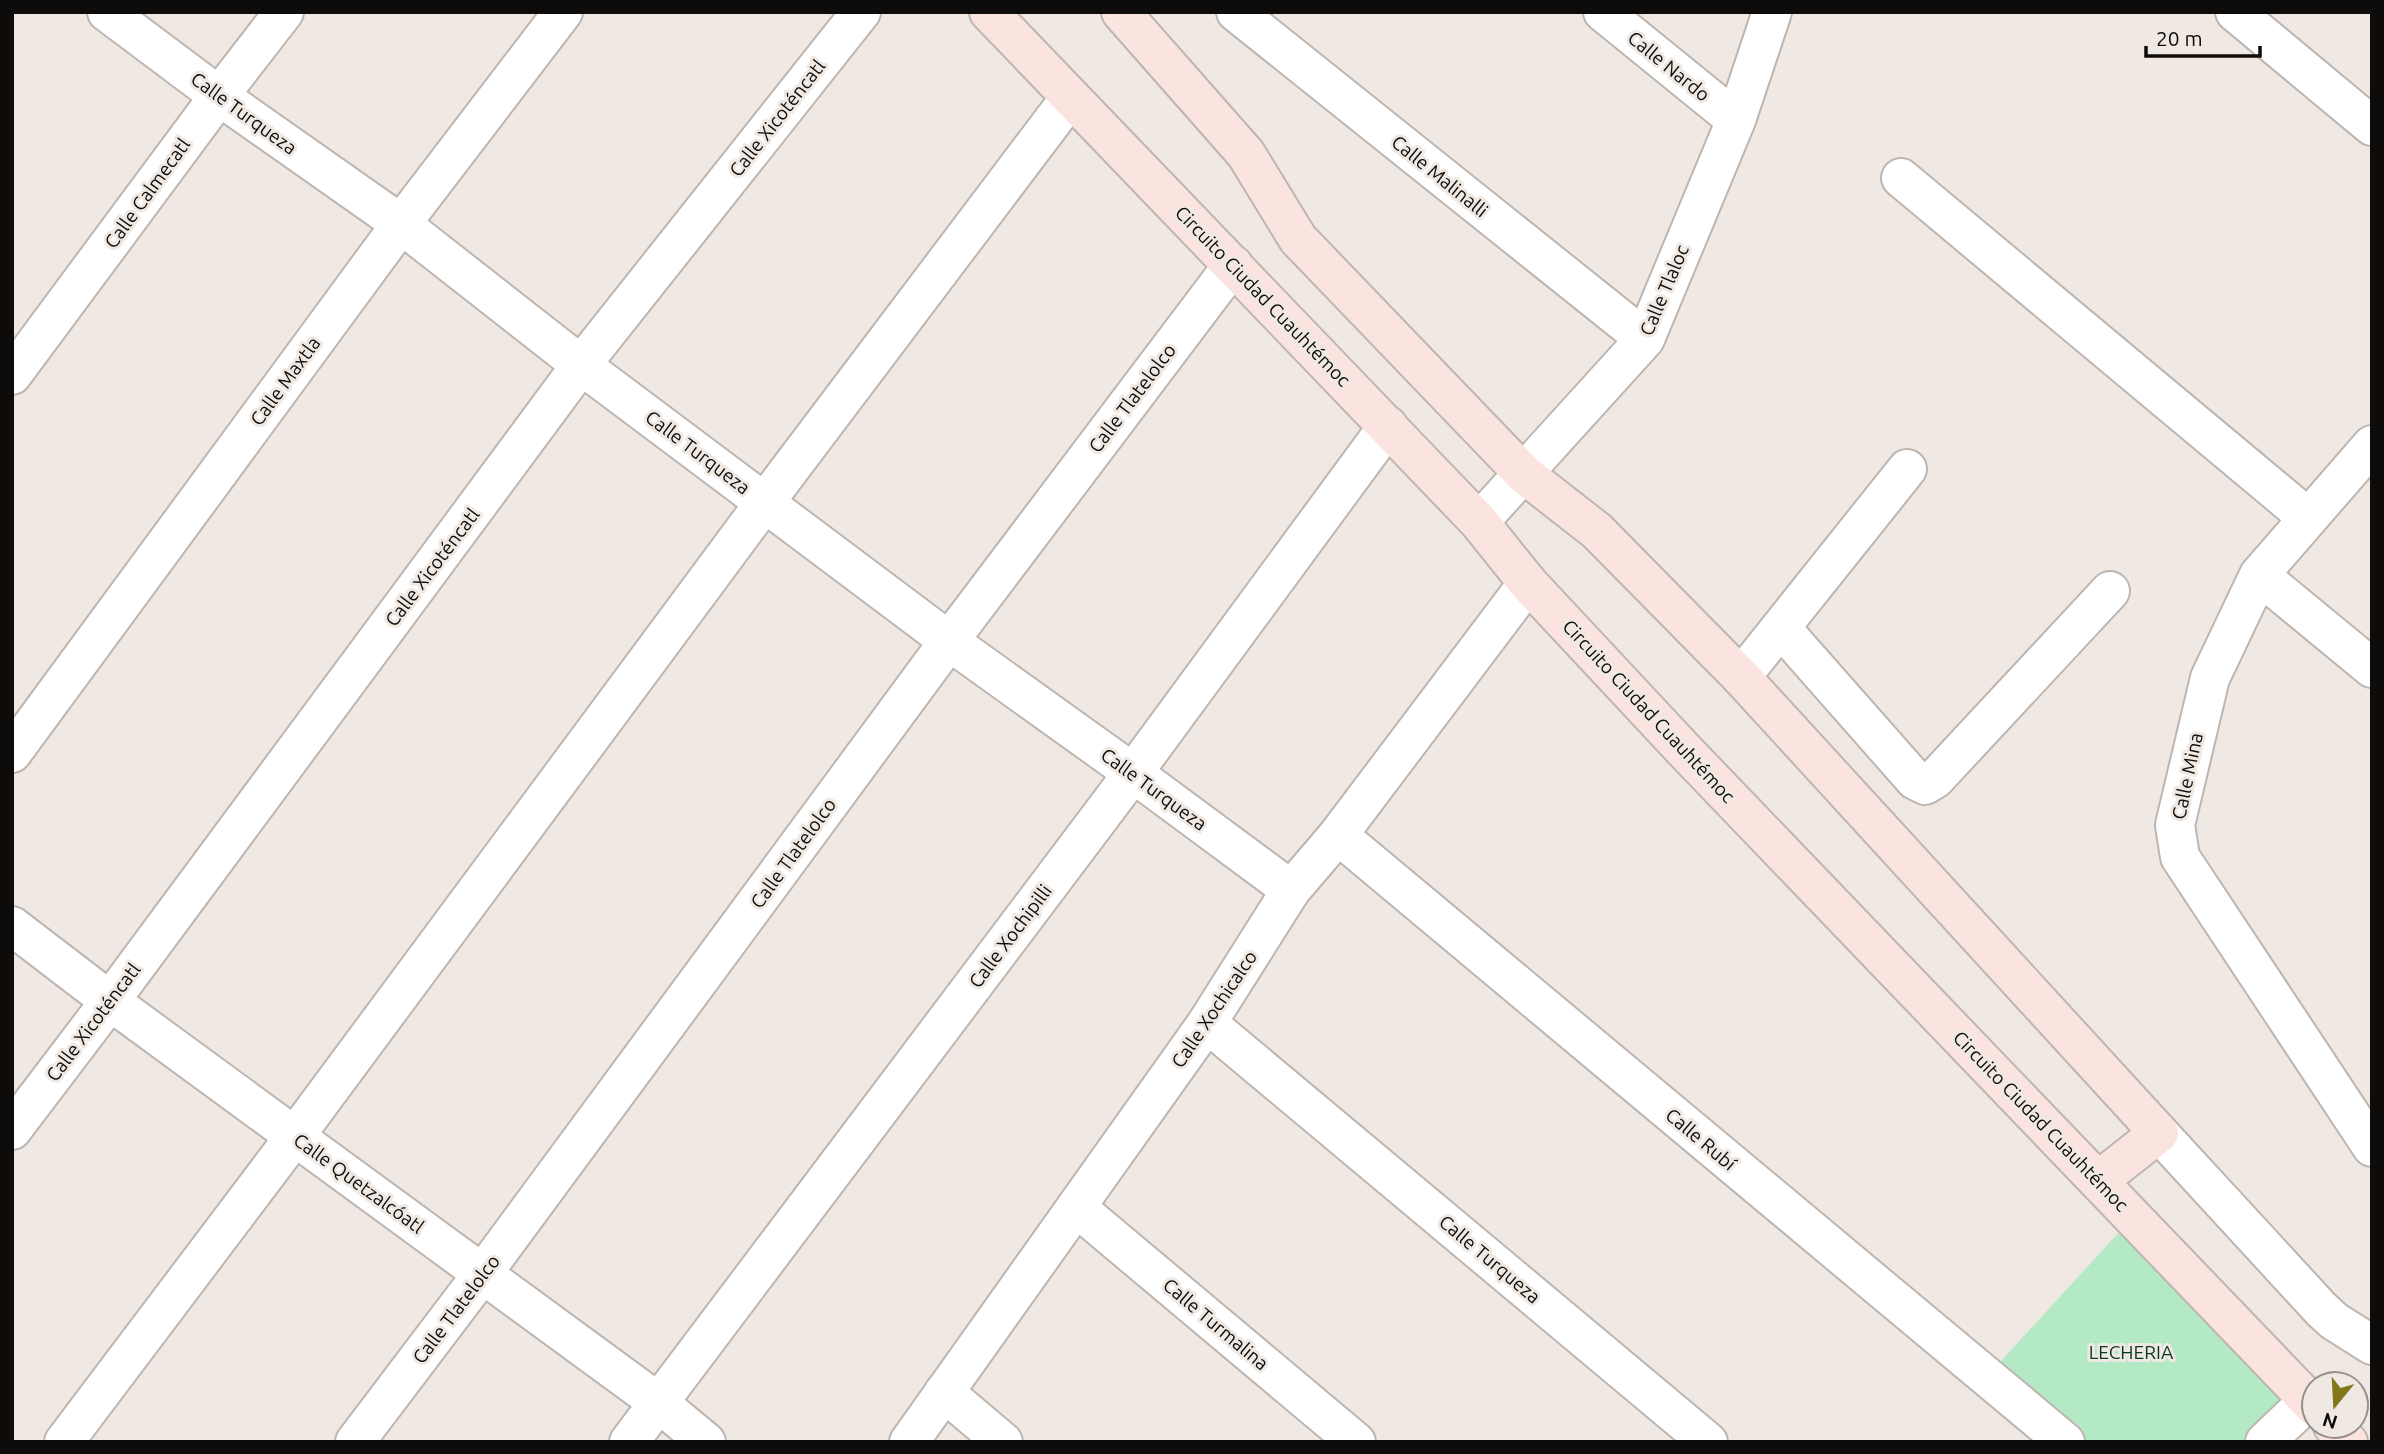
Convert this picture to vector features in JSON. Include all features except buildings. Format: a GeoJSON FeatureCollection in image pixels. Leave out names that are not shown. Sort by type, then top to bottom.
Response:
{"type":"FeatureCollection","features":[{"type":"Feature","properties":{"kind":"main road","name":"Circuito Ciudad Cuauhtémoc"},"geometry":{"type":"LineString","coordinates":[[989,12],[1479,522],[1528,583],[1694,760],[2300,1391]]}},
{"type":"Feature","properties":{"kind":"main road"},"geometry":{"type":"LineString","coordinates":[[1121,12],[1246,153],[1298,239],[1524,474],[1597,531],[1741,677],[2159,1133],[2098,1181]]}},
{"type":"Feature","properties":{"kind":"street","name":"Calle Turqueza"},"geometry":{"type":"LineString","coordinates":[[107,12],[219,96],[401,224],[581,365],[949,641],[1291,890]]}},
{"type":"Feature","properties":{"kind":"street","name":"Calle Calmecatl"},"geometry":{"type":"LineString","coordinates":[[12,375],[284,12]]}},
{"type":"Feature","properties":{"kind":"street","name":"Calle Maxtla"},"geometry":{"type":"LineString","coordinates":[[12,753],[401,224],[563,12]]}},
{"type":"Feature","properties":{"kind":"street","name":"Calle Xicoténcatl"},"geometry":{"type":"LineString","coordinates":[[12,1130],[110,1002],[581,365],[861,12]]}},
{"type":"Feature","properties":{"kind":"street","name":"Calle Malinalli"},"geometry":{"type":"LineString","coordinates":[[1236,12],[1645,339]]}},
{"type":"Feature","properties":{"kind":"street","name":"Calle Nardo"},"geometry":{"type":"LineString","coordinates":[[1603,12],[1735,120]]}},
{"type":"Feature","properties":{"kind":"street","name":"Calle Tlaloc"},"geometry":{"type":"LineString","coordinates":[[1479,522],[1645,339],[1735,120],[1772,12]]}},
{"type":"Feature","properties":{"kind":"street"},"geometry":{"type":"LineString","coordinates":[[2235,12],[2372,126]]}},
{"type":"Feature","properties":{"kind":"street"},"geometry":{"type":"LineString","coordinates":[[64,1442],[1070,98]]}},
{"type":"Feature","properties":{"kind":"street"},"geometry":{"type":"LineString","coordinates":[[1900,178],[2307,517]]}},
{"type":"Feature","properties":{"kind":"street","name":"Calle Tlatelolco"},"geometry":{"type":"LineString","coordinates":[[355,1442],[483,1273],[949,641],[1233,265]]}},
{"type":"Feature","properties":{"kind":"street","name":"Calle Xochipilli"},"geometry":{"type":"LineString","coordinates":[[629,1442],[1133,773],[1388,426]]}},
{"type":"Feature","properties":{"kind":"street","name":"Calle Mina"},"geometry":{"type":"LineString","coordinates":[[2372,445],[2259,575],[2210,678],[2175,825],[2180,857],[2372,1147]]}},
{"type":"Feature","properties":{"kind":"street"},"geometry":{"type":"LineString","coordinates":[[1741,677],[1907,469]]}},
{"type":"Feature","properties":{"kind":"street"},"geometry":{"type":"LineString","coordinates":[[2259,575],[2372,668]]}},
{"type":"Feature","properties":{"kind":"street","name":"Calle Xochicalco"},"geometry":{"type":"LineString","coordinates":[[909,1442],[1207,1023],[1291,890],[1338,835],[1528,583]]}},
{"type":"Feature","properties":{"kind":"street"},"geometry":{"type":"LineString","coordinates":[[1781,628],[1915,779],[1925,785],[1935,779],[2110,591]]}},
{"type":"Feature","properties":{"kind":"street","name":"Calle Rubí"},"geometry":{"type":"LineString","coordinates":[[1338,835],[2065,1442]]}},
{"type":"Feature","properties":{"kind":"street","name":"Calle Quetzalcóatl"},"geometry":{"type":"LineString","coordinates":[[12,926],[110,1002],[659,1403],[706,1442]]}},
{"type":"Feature","properties":{"kind":"street","name":"Calle Turqueza"},"geometry":{"type":"LineString","coordinates":[[1207,1023],[1708,1442]]}},
{"type":"Feature","properties":{"kind":"street"},"geometry":{"type":"LineString","coordinates":[[2159,1133],[2321,1309],[2334,1321],[2372,1345]]}},
{"type":"Feature","properties":{"kind":"street","name":"Calle Turmalina"},"geometry":{"type":"LineString","coordinates":[[1076,1207],[1356,1442]]}},
{"type":"Feature","properties":{"kind":"street"},"geometry":{"type":"LineString","coordinates":[[944,1392],[1003,1442]]}},
{"type":"Feature","properties":{"kind":"street"},"geometry":{"type":"LineString","coordinates":[[2265,1442],[2300,1422]]}},
{"type":"Feature","properties":{"kind":"green space","name":"LECHERIA"},"geometry":{"type":"Polygon","coordinates":[[[2130,1220],[2297,1402],[2258,1442],[2055,1442],[1982,1382],[2130,1220]]]}}]}
